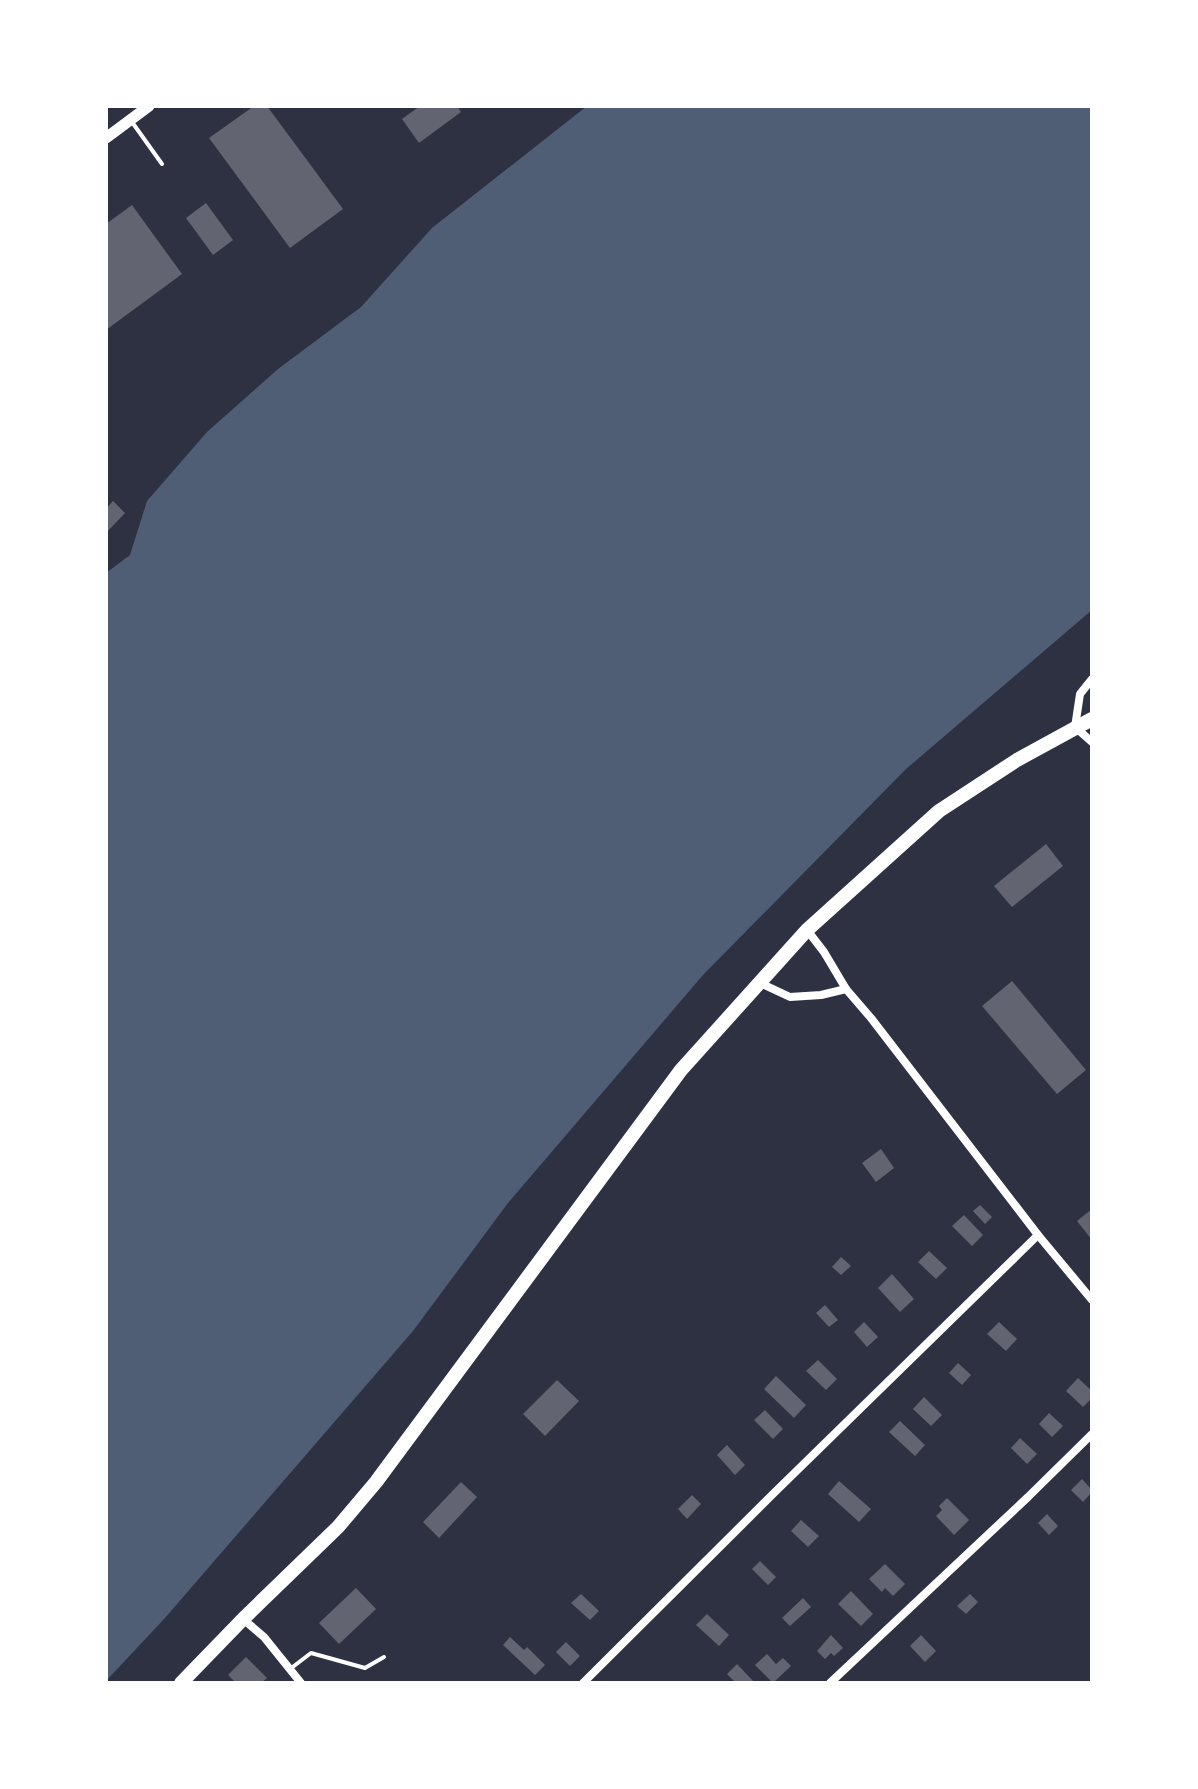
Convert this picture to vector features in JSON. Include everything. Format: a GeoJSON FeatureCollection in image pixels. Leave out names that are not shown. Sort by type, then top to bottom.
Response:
{"type":"FeatureCollection","features":[{"type":"Feature","properties":{"kind":"main road"},"geometry":{"type":"LineString","coordinates":[[181,1683],[338,1527],[376,1482],[681,1070],[807,930],[939,811],[1017,760],[1092,719]]}},
{"type":"Feature","properties":{"kind":"street"},"geometry":{"type":"LineString","coordinates":[[106,138],[132,114],[149,106]]}},
{"type":"Feature","properties":{"kind":"street"},"geometry":{"type":"LineString","coordinates":[[1092,679],[1080,694],[1075,727],[1092,742]]}},
{"type":"Feature","properties":{"kind":"street"},"geometry":{"type":"LineString","coordinates":[[807,930],[846,989],[1092,1300]]}},
{"type":"Feature","properties":{"kind":"street"},"geometry":{"type":"LineString","coordinates":[[760,983],[790,997],[821,995],[846,989]]}},
{"type":"Feature","properties":{"kind":"street"},"geometry":{"type":"LineString","coordinates":[[583,1683],[1038,1235]]}},
{"type":"Feature","properties":{"kind":"street"},"geometry":{"type":"LineString","coordinates":[[830,1683],[1092,1434]]}},
{"type":"Feature","properties":{"kind":"street"},"geometry":{"type":"LineString","coordinates":[[243,1619],[264,1637],[301,1683]]}},
{"type":"Feature","properties":{"kind":"lane"},"geometry":{"type":"LineString","coordinates":[[132,114],[162,164]]}},
{"type":"Feature","properties":{"kind":"lane"},"geometry":{"type":"LineString","coordinates":[[290,1669],[311,1653],[365,1668],[384,1657]]}},
{"type":"Feature","properties":{"kind":"water"},"geometry":{"type":"Polygon","coordinates":[[[587,106],[1092,106],[1092,610],[906,769],[703,975],[508,1203],[413,1331],[165,1618],[106,1681],[106,573],[130,555],[147,501],[207,432],[278,369],[361,307],[432,228],[587,106]]]}},
{"type":"Feature","properties":{"kind":"building"},"geometry":{"type":"Polygon","coordinates":[[[254,106],[267,106],[343,209],[290,248],[209,138],[254,106]]]}},
{"type":"Feature","properties":{"kind":"building"},"geometry":{"type":"Polygon","coordinates":[[[420,106],[457,106],[461,112],[419,143],[402,119],[420,106]]]}},
{"type":"Feature","properties":{"kind":"building"},"geometry":{"type":"Polygon","coordinates":[[[206,203],[233,240],[213,255],[186,218],[206,203]]]}},
{"type":"Feature","properties":{"kind":"building"},"geometry":{"type":"Polygon","coordinates":[[[132,205],[182,274],[106,330],[106,224],[132,205]]]}},
{"type":"Feature","properties":{"kind":"building"},"geometry":{"type":"Polygon","coordinates":[[[113,501],[125,513],[106,533],[106,509],[113,501]]]}},
{"type":"Feature","properties":{"kind":"building"},"geometry":{"type":"Polygon","coordinates":[[[1046,844],[1063,866],[1012,907],[994,886],[1046,844]]]}},
{"type":"Feature","properties":{"kind":"building"},"geometry":{"type":"Polygon","coordinates":[[[1012,981],[1086,1070],[1057,1094],[982,1006],[1012,981]]]}},
{"type":"Feature","properties":{"kind":"building"},"geometry":{"type":"Polygon","coordinates":[[[881,1149],[894,1168],[876,1182],[862,1163],[881,1149]]]}},
{"type":"Feature","properties":{"kind":"building"},"geometry":{"type":"Polygon","coordinates":[[[980,1205],[992,1217],[985,1224],[973,1211],[980,1205]]]}},
{"type":"Feature","properties":{"kind":"building"},"geometry":{"type":"Polygon","coordinates":[[[1092,1209],[1092,1240],[1077,1221],[1092,1209]]]}},
{"type":"Feature","properties":{"kind":"building"},"geometry":{"type":"Polygon","coordinates":[[[964,1215],[983,1235],[972,1246],[952,1226],[964,1215]]]}},
{"type":"Feature","properties":{"kind":"building"},"geometry":{"type":"Polygon","coordinates":[[[929,1251],[947,1268],[936,1279],[918,1262],[929,1251]]]}},
{"type":"Feature","properties":{"kind":"building"},"geometry":{"type":"Polygon","coordinates":[[[841,1257],[851,1266],[841,1275],[832,1267],[841,1257]]]}},
{"type":"Feature","properties":{"kind":"building"},"geometry":{"type":"Polygon","coordinates":[[[892,1274],[914,1299],[900,1312],[878,1288],[892,1274]]]}},
{"type":"Feature","properties":{"kind":"building"},"geometry":{"type":"Polygon","coordinates":[[[825,1305],[838,1320],[829,1327],[816,1313],[825,1305]]]}},
{"type":"Feature","properties":{"kind":"building"},"geometry":{"type":"Polygon","coordinates":[[[864,1322],[878,1337],[867,1347],[854,1332],[864,1322]]]}},
{"type":"Feature","properties":{"kind":"building"},"geometry":{"type":"Polygon","coordinates":[[[999,1322],[1017,1339],[1006,1351],[987,1334],[999,1322]]]}},
{"type":"Feature","properties":{"kind":"building"},"geometry":{"type":"Polygon","coordinates":[[[818,1360],[837,1379],[826,1390],[806,1371],[818,1360]]]}},
{"type":"Feature","properties":{"kind":"building"},"geometry":{"type":"Polygon","coordinates":[[[958,1363],[971,1375],[962,1385],[949,1373],[958,1363]]]}},
{"type":"Feature","properties":{"kind":"building"},"geometry":{"type":"Polygon","coordinates":[[[776,1376],[806,1405],[794,1418],[764,1389],[776,1376]]]}},
{"type":"Feature","properties":{"kind":"building"},"geometry":{"type":"Polygon","coordinates":[[[1078,1378],[1092,1391],[1092,1398],[1083,1407],[1066,1391],[1078,1378]]]}},
{"type":"Feature","properties":{"kind":"building"},"geometry":{"type":"Polygon","coordinates":[[[557,1380],[579,1401],[545,1436],[523,1414],[557,1380]]]}},
{"type":"Feature","properties":{"kind":"building"},"geometry":{"type":"Polygon","coordinates":[[[924,1397],[942,1415],[931,1426],[913,1409],[924,1397]]]}},
{"type":"Feature","properties":{"kind":"building"},"geometry":{"type":"Polygon","coordinates":[[[765,1410],[783,1429],[773,1439],[754,1420],[765,1410]]]}},
{"type":"Feature","properties":{"kind":"building"},"geometry":{"type":"Polygon","coordinates":[[[1049,1413],[1063,1426],[1052,1437],[1039,1424],[1049,1413]]]}},
{"type":"Feature","properties":{"kind":"building"},"geometry":{"type":"Polygon","coordinates":[[[900,1421],[925,1445],[915,1456],[889,1432],[900,1421]]]}},
{"type":"Feature","properties":{"kind":"building"},"geometry":{"type":"Polygon","coordinates":[[[1020,1438],[1037,1454],[1027,1464],[1011,1448],[1020,1438]]]}},
{"type":"Feature","properties":{"kind":"building"},"geometry":{"type":"Polygon","coordinates":[[[727,1445],[745,1465],[735,1475],[717,1455],[727,1445]]]}},
{"type":"Feature","properties":{"kind":"building"},"geometry":{"type":"Polygon","coordinates":[[[1082,1479],[1092,1490],[1083,1502],[1071,1490],[1082,1479]]]}},
{"type":"Feature","properties":{"kind":"building"},"geometry":{"type":"Polygon","coordinates":[[[839,1481],[871,1509],[859,1522],[828,1494],[839,1481]]]}},
{"type":"Feature","properties":{"kind":"building"},"geometry":{"type":"Polygon","coordinates":[[[461,1482],[477,1497],[439,1538],[423,1522],[461,1482]]]}},
{"type":"Feature","properties":{"kind":"building"},"geometry":{"type":"Polygon","coordinates":[[[692,1495],[701,1504],[687,1519],[678,1509],[692,1495]]]}},
{"type":"Feature","properties":{"kind":"building"},"geometry":{"type":"Polygon","coordinates":[[[947,1498],[969,1520],[954,1535],[936,1516],[942,1510],[939,1506],[947,1498]]]}},
{"type":"Feature","properties":{"kind":"building"},"geometry":{"type":"Polygon","coordinates":[[[1047,1514],[1058,1526],[1049,1535],[1038,1523],[1047,1514]]]}},
{"type":"Feature","properties":{"kind":"building"},"geometry":{"type":"Polygon","coordinates":[[[801,1520],[819,1536],[808,1547],[791,1531],[801,1520]]]}},
{"type":"Feature","properties":{"kind":"building"},"geometry":{"type":"Polygon","coordinates":[[[760,1561],[776,1577],[768,1585],[752,1569],[760,1561]]]}},
{"type":"Feature","properties":{"kind":"building"},"geometry":{"type":"Polygon","coordinates":[[[885,1564],[905,1584],[893,1596],[885,1588],[882,1592],[869,1579],[885,1564]]]}},
{"type":"Feature","properties":{"kind":"building"},"geometry":{"type":"Polygon","coordinates":[[[356,1588],[376,1609],[339,1644],[319,1623],[356,1588]]]}},
{"type":"Feature","properties":{"kind":"building"},"geometry":{"type":"Polygon","coordinates":[[[851,1591],[873,1614],[861,1626],[838,1604],[851,1591]]]}},
{"type":"Feature","properties":{"kind":"building"},"geometry":{"type":"Polygon","coordinates":[[[581,1594],[599,1611],[590,1620],[571,1603],[581,1594]]]}},
{"type":"Feature","properties":{"kind":"building"},"geometry":{"type":"Polygon","coordinates":[[[970,1594],[978,1602],[966,1614],[957,1606],[970,1594]]]}},
{"type":"Feature","properties":{"kind":"building"},"geometry":{"type":"Polygon","coordinates":[[[803,1598],[811,1607],[790,1626],[782,1618],[803,1598]]]}},
{"type":"Feature","properties":{"kind":"building"},"geometry":{"type":"Polygon","coordinates":[[[707,1614],[729,1635],[719,1646],[696,1625],[707,1614]]]}},
{"type":"Feature","properties":{"kind":"building"},"geometry":{"type":"Polygon","coordinates":[[[831,1635],[843,1648],[825,1659],[817,1651],[831,1635]]]}},
{"type":"Feature","properties":{"kind":"building"},"geometry":{"type":"Polygon","coordinates":[[[921,1635],[936,1651],[925,1662],[910,1646],[921,1635]]]}},
{"type":"Feature","properties":{"kind":"building"},"geometry":{"type":"Polygon","coordinates":[[[510,1637],[524,1650],[527,1647],[545,1665],[535,1675],[503,1645],[510,1637]]]}},
{"type":"Feature","properties":{"kind":"building"},"geometry":{"type":"Polygon","coordinates":[[[566,1642],[580,1656],[570,1666],[556,1652],[566,1642]]]}},
{"type":"Feature","properties":{"kind":"building"},"geometry":{"type":"Polygon","coordinates":[[[767,1654],[776,1664],[783,1658],[791,1666],[773,1683],[755,1665],[767,1654]]]}},
{"type":"Feature","properties":{"kind":"building"},"geometry":{"type":"Polygon","coordinates":[[[246,1657],[267,1678],[261,1683],[236,1683],[228,1675],[246,1657]]]}},
{"type":"Feature","properties":{"kind":"building"},"geometry":{"type":"Polygon","coordinates":[[[737,1664],[755,1683],[736,1683],[727,1674],[737,1664]]]}}]}
